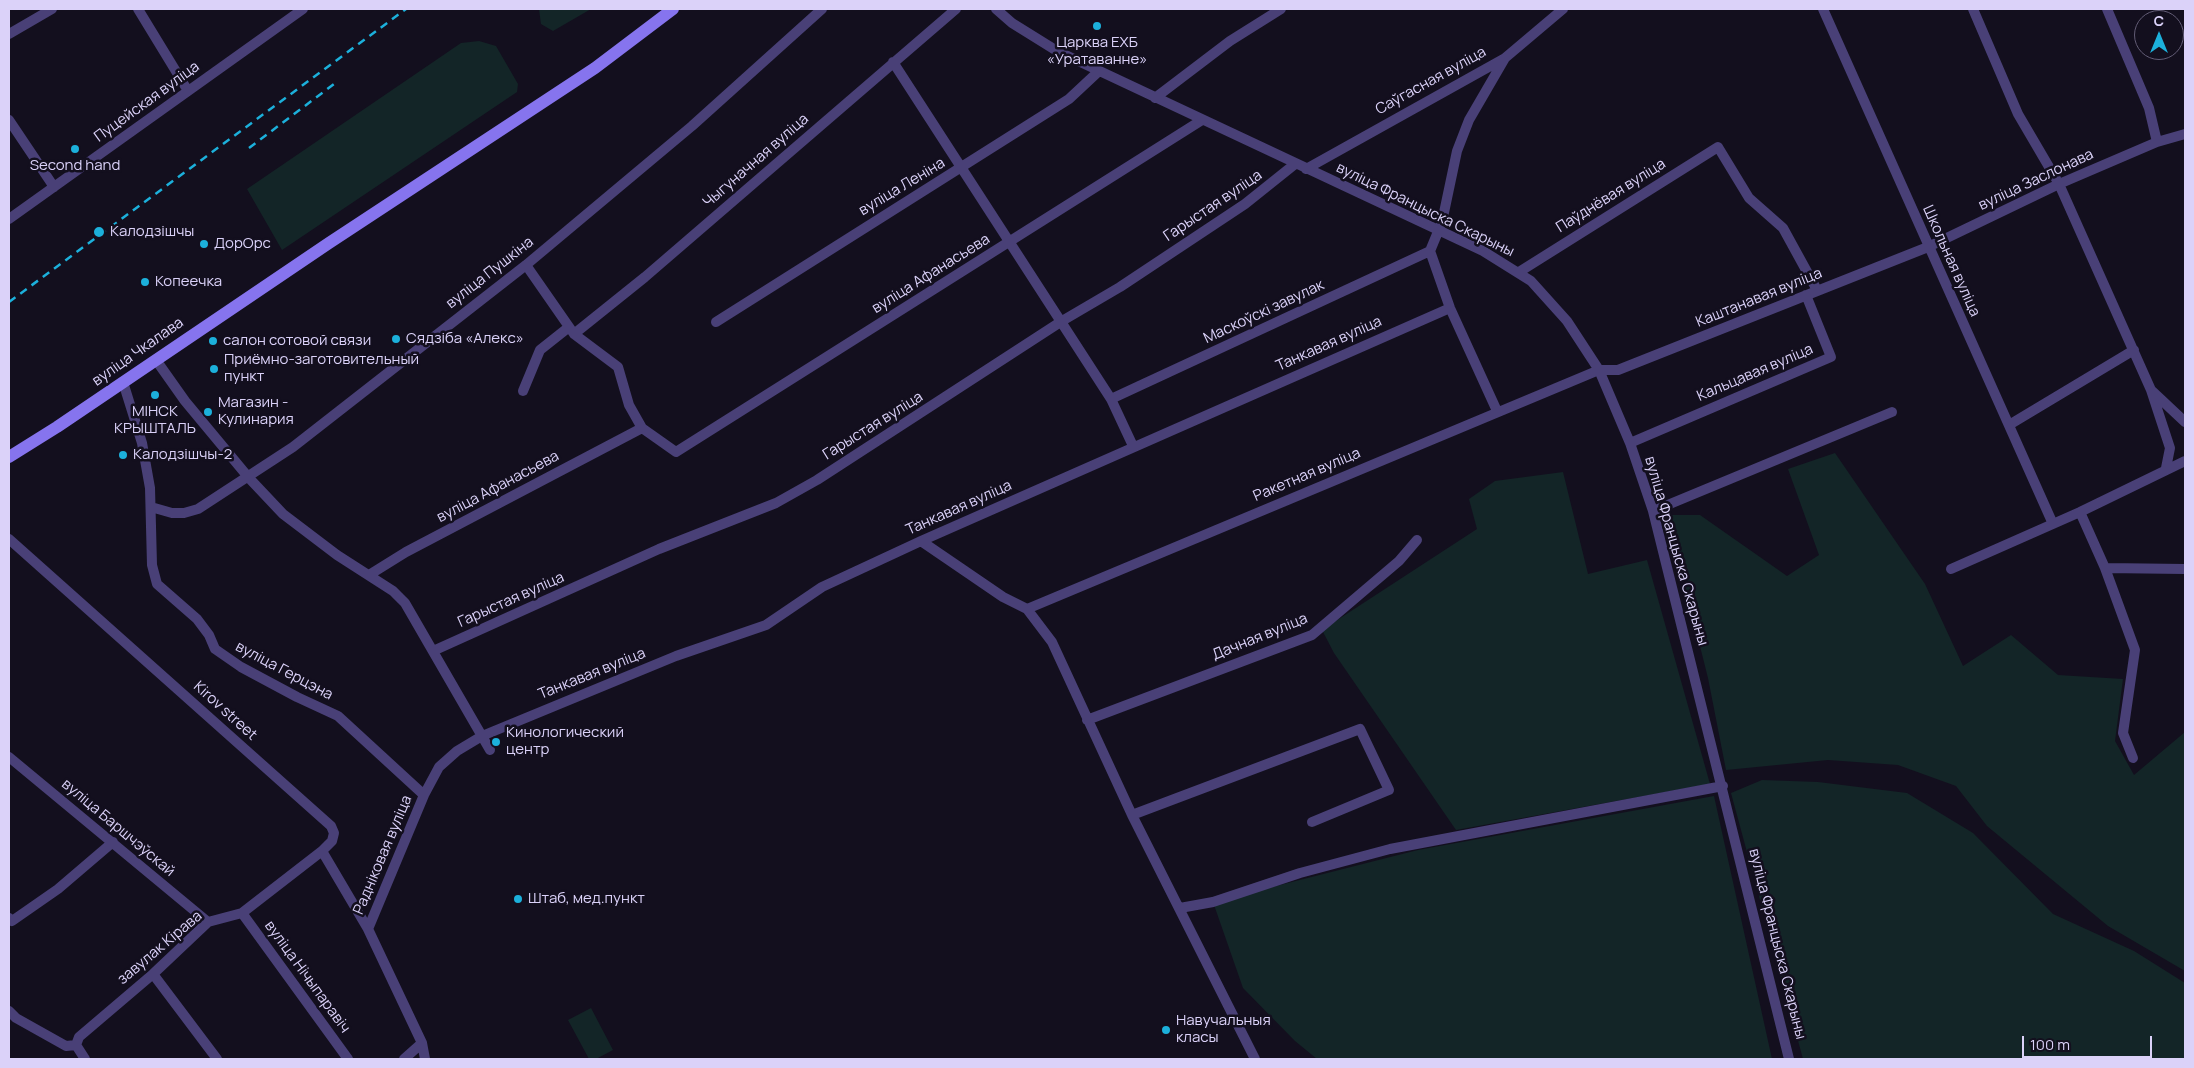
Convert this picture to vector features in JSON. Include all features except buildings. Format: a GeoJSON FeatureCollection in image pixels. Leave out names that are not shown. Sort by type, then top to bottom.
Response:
{"type":"FeatureCollection","features":[{"type":"Feature","properties":{"kind":"street"},"geometry":{"type":"LineString","coordinates":[[9,34],[52,9]]}},
{"type":"Feature","properties":{"kind":"street"},"geometry":{"type":"LineString","coordinates":[[138,9],[188,91]]}},
{"type":"Feature","properties":{"kind":"street","name":"Пуцейская вуліца"},"geometry":{"type":"LineString","coordinates":[[9,219],[303,9]]}},
{"type":"Feature","properties":{"kind":"street","name":"вуліца Чкалава"},"geometry":{"type":"LineString","coordinates":[[9,457],[58,427],[285,272],[595,68],[672,9]]}},
{"type":"Feature","properties":{"kind":"street","name":"вуліца Пушкіна"},"geometry":{"type":"LineString","coordinates":[[151,507],[172,513],[184,513],[198,509],[293,447],[526,265],[692,126],[822,9]]}},
{"type":"Feature","properties":{"kind":"street","name":"Чыгуначная вуліца"},"geometry":{"type":"LineString","coordinates":[[523,391],[540,350],[571,331],[645,277],[956,9]]}},
{"type":"Feature","properties":{"kind":"street","name":"вуліца Францыска Скарыны"},"geometry":{"type":"LineString","coordinates":[[996,9],[1032,37],[1099,71],[1306,170],[1440,230],[1519,272],[1558,310],[1599,370],[1630,443],[1653,511],[1790,1059]]}},
{"type":"Feature","properties":{"kind":"street"},"geometry":{"type":"LineString","coordinates":[[1155,98],[1230,40],[1281,9]]}},
{"type":"Feature","properties":{"kind":"street","name":"Саўгасная вуліца"},"geometry":{"type":"LineString","coordinates":[[1306,170],[1505,58],[1563,9]]}},
{"type":"Feature","properties":{"kind":"street","name":"Школьная вуліца"},"geometry":{"type":"LineString","coordinates":[[1823,9],[2053,524]]}},
{"type":"Feature","properties":{"kind":"street"},"geometry":{"type":"LineString","coordinates":[[1973,9],[2018,114],[2059,184],[2151,390],[2170,448],[2166,468]]}},
{"type":"Feature","properties":{"kind":"street"},"geometry":{"type":"LineString","coordinates":[[2107,9],[2150,108],[2157,142]]}},
{"type":"Feature","properties":{"kind":"street"},"geometry":{"type":"LineString","coordinates":[[1497,411],[1450,308],[1430,252],[1440,230],[1457,151],[1469,120],[1505,58]]}},
{"type":"Feature","properties":{"kind":"street"},"geometry":{"type":"LineString","coordinates":[[893,62],[960,170],[1011,242],[1111,399],[1133,446]]}},
{"type":"Feature","properties":{"kind":"street","name":"вуліца Леніна"},"geometry":{"type":"LineString","coordinates":[[716,322],[841,242],[960,170],[1069,99],[1099,71]]}},
{"type":"Feature","properties":{"kind":"street"},"geometry":{"type":"LineString","coordinates":[[9,120],[54,187]]}},
{"type":"Feature","properties":{"kind":"street","name":"вуліца Афанасьева"},"geometry":{"type":"LineString","coordinates":[[369,575],[406,552],[642,428],[676,452],[1202,120]]}},
{"type":"Feature","properties":{"kind":"street","name":"вуліца Заслонава"},"geometry":{"type":"LineString","coordinates":[[1928,247],[2059,184],[2157,142],[2185,134]]}},
{"type":"Feature","properties":{"kind":"street","name":"Паўднёвая вуліца"},"geometry":{"type":"LineString","coordinates":[[1519,272],[1718,147],[1749,198],[1783,228],[1817,290]]}},
{"type":"Feature","properties":{"kind":"street","name":"Гарыстая вуліца"},"geometry":{"type":"LineString","coordinates":[[433,651],[659,549],[776,503],[943,400],[1062,321],[1120,286],[1245,204],[1295,164]]}},
{"type":"Feature","properties":{"kind":"street","name":"Каштанавая вуліца"},"geometry":{"type":"LineString","coordinates":[[1599,370],[1618,370],[1928,247]]}},
{"type":"Feature","properties":{"kind":"street","name":"Маскоўскі завулак"},"geometry":{"type":"LineString","coordinates":[[1111,399],[1430,252]]}},
{"type":"Feature","properties":{"kind":"street"},"geometry":{"type":"LineString","coordinates":[[526,265],[571,331],[618,367],[629,405],[642,428]]}},
{"type":"Feature","properties":{"kind":"street","name":"Кальцавая вуліца"},"geometry":{"type":"LineString","coordinates":[[1630,443],[1831,357],[1806,295]]}},
{"type":"Feature","properties":{"kind":"street","name":"Танкавая вуліца"},"geometry":{"type":"LineString","coordinates":[[482,736],[676,656],[766,625],[822,587],[921,541],[1450,308]]}},
{"type":"Feature","properties":{"kind":"street"},"geometry":{"type":"LineString","coordinates":[[2009,425],[2134,350]]}},
{"type":"Feature","properties":{"kind":"street"},"geometry":{"type":"LineString","coordinates":[[156,360],[185,401],[248,478],[283,514],[337,555],[393,591],[405,604],[490,750]]}},
{"type":"Feature","properties":{"kind":"street","name":"Ракетная вуліца"},"geometry":{"type":"LineString","coordinates":[[1027,609],[1599,370]]}},
{"type":"Feature","properties":{"kind":"street","name":"вуліца Герцэна"},"geometry":{"type":"LineString","coordinates":[[123,382],[142,443],[151,507],[152,565],[156,584],[197,619],[209,635],[215,649],[241,667],[297,697],[338,716],[424,795]]}},
{"type":"Feature","properties":{"kind":"street"},"geometry":{"type":"LineString","coordinates":[[2151,390],[2185,422]]}},
{"type":"Feature","properties":{"kind":"street"},"geometry":{"type":"LineString","coordinates":[[1653,511],[1892,412]]}},
{"type":"Feature","properties":{"kind":"street"},"geometry":{"type":"LineString","coordinates":[[1951,569],[2080,512],[2185,460]]}},
{"type":"Feature","properties":{"kind":"street"},"geometry":{"type":"LineString","coordinates":[[2080,512],[2105,568],[2135,650],[2123,733],[2132,758]]}},
{"type":"Feature","properties":{"kind":"street","name":"Kirov street"},"geometry":{"type":"LineString","coordinates":[[9,539],[331,826],[334,833],[332,841],[322,851]]}},
{"type":"Feature","properties":{"kind":"street","name":"Дачная вуліца"},"geometry":{"type":"LineString","coordinates":[[1087,720],[1312,635],[1392,567],[1417,540]]}},
{"type":"Feature","properties":{"kind":"street"},"geometry":{"type":"LineString","coordinates":[[921,541],[1003,597],[1027,609],[1052,642],[1132,815],[1255,1059]]}},
{"type":"Feature","properties":{"kind":"street"},"geometry":{"type":"LineString","coordinates":[[2105,568],[2185,569]]}},
{"type":"Feature","properties":{"kind":"street"},"geometry":{"type":"LineString","coordinates":[[1132,815],[1360,729],[1389,790],[1312,822]]}},
{"type":"Feature","properties":{"kind":"street","name":"Радніковая вуліца"},"geometry":{"type":"LineString","coordinates":[[425,1059],[422,1043],[368,929],[424,795],[439,767],[457,751],[482,736]]}},
{"type":"Feature","properties":{"kind":"street","name":"вуліца Баршчэўскай"},"geometry":{"type":"LineString","coordinates":[[9,757],[208,922]]}},
{"type":"Feature","properties":{"kind":"street"},"geometry":{"type":"LineString","coordinates":[[1180,908],[1213,902],[1300,873],[1390,849],[1723,786]]}},
{"type":"Feature","properties":{"kind":"street"},"geometry":{"type":"LineString","coordinates":[[10,920],[58,889],[113,842]]}},
{"type":"Feature","properties":{"kind":"street"},"geometry":{"type":"LineString","coordinates":[[322,851],[368,929]]}},
{"type":"Feature","properties":{"kind":"street","name":"завулак Кірава"},"geometry":{"type":"LineString","coordinates":[[76,1045],[79,1037],[153,974],[208,922],[242,913],[322,851]]}},
{"type":"Feature","properties":{"kind":"street","name":"вуліца Нічыпаравіч"},"geometry":{"type":"LineString","coordinates":[[242,913],[348,1059]]}},
{"type":"Feature","properties":{"kind":"street"},"geometry":{"type":"LineString","coordinates":[[153,974],[217,1059]]}},
{"type":"Feature","properties":{"kind":"street"},"geometry":{"type":"LineString","coordinates":[[9,1010],[16,1018],[66,1046],[76,1045],[85,1059]]}},
{"type":"Feature","properties":{"kind":"street"},"geometry":{"type":"LineString","coordinates":[[404,1059],[422,1043]]}},
{"type":"Feature","properties":{"kind":"shaded area"},"geometry":{"type":"Polygon","coordinates":[[[539,9],[591,9],[553,31],[541,24],[539,9]]]}},
{"type":"Feature","properties":{"kind":"shaded area"},"geometry":{"type":"Polygon","coordinates":[[[479,41],[496,46],[518,84],[517,92],[282,250],[247,189],[461,43],[479,41]]]}},
{"type":"Feature","properties":{"kind":"shaded area"},"geometry":{"type":"Polygon","coordinates":[[[1835,453],[1925,584],[1963,666],[2011,635],[2058,675],[2123,679],[2115,741],[2134,775],[2185,732],[2185,971],[2108,926],[1987,826],[1956,786],[1898,765],[1828,760],[1726,770],[1708,678],[1667,515],[1700,515],[1787,576],[1819,555],[1788,469],[1835,453]]]}},
{"type":"Feature","properties":{"kind":"shaded area"},"geometry":{"type":"Polygon","coordinates":[[[1563,472],[1588,574],[1647,560],[1710,784],[1456,830],[1334,653],[1322,630],[1477,529],[1469,499],[1495,481],[1563,472]]]}},
{"type":"Feature","properties":{"kind":"shaded area"},"geometry":{"type":"Polygon","coordinates":[[[1762,780],[1818,782],[1907,793],[1973,833],[2053,914],[2134,951],[2185,983],[2185,1059],[1803,1059],[1731,793],[1762,780]]]}},
{"type":"Feature","properties":{"kind":"shaded area"},"geometry":{"type":"Polygon","coordinates":[[[1714,796],[1772,1059],[1317,1059],[1295,1041],[1243,988],[1213,902],[1418,850],[1714,796]]]}},
{"type":"Feature","properties":{"kind":"shaded area"},"geometry":{"type":"Polygon","coordinates":[[[591,1008],[613,1050],[596,1059],[589,1059],[568,1020],[591,1008]]]}},
{"type":"Feature","properties":{"kind":"railway"},"geometry":{"type":"LineString","coordinates":[[9,302],[406,9]]}},
{"type":"Feature","properties":{"kind":"railway"},"geometry":{"type":"LineString","coordinates":[[249,148],[334,84]]}},
{"type":"Feature","properties":{"kind":"place","name":"Царква ЕХБ «Уратаванне»"},"geometry":{"type":"Point","coordinates":[1097,26]}},
{"type":"Feature","properties":{"kind":"place","name":"Second hand"},"geometry":{"type":"Point","coordinates":[75,149]}},
{"type":"Feature","properties":{"kind":"place","name":"Калодзішчы"},"geometry":{"type":"Point","coordinates":[99,232]}},
{"type":"Feature","properties":{"kind":"place","name":"ДорОрс"},"geometry":{"type":"Point","coordinates":[204,244]}},
{"type":"Feature","properties":{"kind":"place","name":"Копеечка"},"geometry":{"type":"Point","coordinates":[145,282]}},
{"type":"Feature","properties":{"kind":"place","name":"Сядзіба «Алекс»"},"geometry":{"type":"Point","coordinates":[396,339]}},
{"type":"Feature","properties":{"kind":"place","name":"салон сотовой связи"},"geometry":{"type":"Point","coordinates":[213,341]}},
{"type":"Feature","properties":{"kind":"place","name":"Приёмно-заготовительный пункт"},"geometry":{"type":"Point","coordinates":[214,369]}},
{"type":"Feature","properties":{"kind":"place","name":"МІНСК КРЫШТАЛЬ"},"geometry":{"type":"Point","coordinates":[155,395]}},
{"type":"Feature","properties":{"kind":"place","name":"Магазин - Кулинария"},"geometry":{"type":"Point","coordinates":[208,412]}},
{"type":"Feature","properties":{"kind":"place","name":"Калодзішчы-2"},"geometry":{"type":"Point","coordinates":[123,455]}},
{"type":"Feature","properties":{"kind":"place","name":"Кинологический центр"},"geometry":{"type":"Point","coordinates":[496,742]}},
{"type":"Feature","properties":{"kind":"place","name":"Штаб, мeд.пункт"},"geometry":{"type":"Point","coordinates":[518,899]}},
{"type":"Feature","properties":{"kind":"place","name":"Навучальныя класы"},"geometry":{"type":"Point","coordinates":[1166,1030]}}]}
